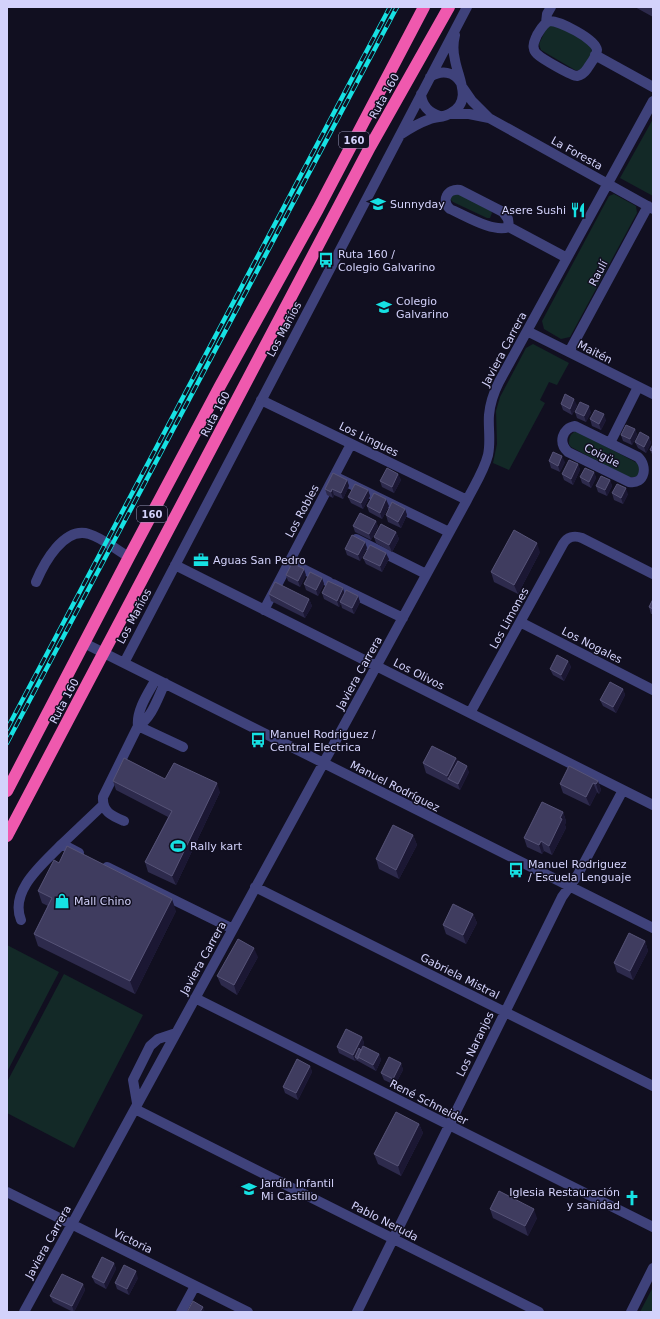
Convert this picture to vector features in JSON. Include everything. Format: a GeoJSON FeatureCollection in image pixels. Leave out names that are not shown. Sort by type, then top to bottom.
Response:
{"type":"FeatureCollection","features":[{"type":"Feature","properties":{"kind":"highway","name":"Ruta 160"},"geometry":{"type":"LineString","coordinates":[[7,791],[129,557],[231,366],[318,209],[424,7]]}},
{"type":"Feature","properties":{"kind":"highway","name":"Ruta 160"},"geometry":{"type":"LineString","coordinates":[[7,836],[370,147],[449,7]]}},
{"type":"Feature","properties":{"kind":"street","name":"Los Mañíos"},"geometry":{"type":"LineString","coordinates":[[124,663],[260,400],[467,7]]}},
{"type":"Feature","properties":{"kind":"street"},"geometry":{"type":"LineString","coordinates":[[546,23],[547,14],[551,7]]}},
{"type":"Feature","properties":{"kind":"street"},"geometry":{"type":"LineString","coordinates":[[552,21],[558,22],[591,40],[596,47],[595,55],[584,72],[578,76],[540,56],[534,51],[533,43],[546,23],[552,21]]}},
{"type":"Feature","properties":{"kind":"street","name":"La Foresta"},"geometry":{"type":"LineString","coordinates":[[399,135],[418,124],[445,115],[458,108],[461,103],[463,98],[462,86],[454,52],[456,29]]}},
{"type":"Feature","properties":{"kind":"street"},"geometry":{"type":"LineString","coordinates":[[595,55],[653,87]]}},
{"type":"Feature","properties":{"kind":"street","name":"La Foresta"},"geometry":{"type":"LineString","coordinates":[[430,77],[446,72],[455,76],[472,101],[489,118],[651,207]]}},
{"type":"Feature","properties":{"kind":"street"},"geometry":{"type":"LineString","coordinates":[[421,94],[425,107],[432,113],[445,115]]}},
{"type":"Feature","properties":{"kind":"street","name":"Javiera Carrera"},"geometry":{"type":"LineString","coordinates":[[24,1312],[467,500],[488,456],[490,436],[489,415],[494,392],[653,101]]}},
{"type":"Feature","properties":{"kind":"street","name":"La Foresta"},"geometry":{"type":"LineString","coordinates":[[445,115],[469,114],[489,118]]}},
{"type":"Feature","properties":{"kind":"street"},"geometry":{"type":"LineString","coordinates":[[509,227],[508,219],[503,212],[460,190],[456,189],[450,191],[446,197],[446,204],[450,209],[492,228],[500,229],[509,227],[567,258]]}},
{"type":"Feature","properties":{"kind":"street","name":"Raulí"},"geometry":{"type":"LineString","coordinates":[[569,352],[651,207]]}},
{"type":"Feature","properties":{"kind":"street","name":"Maitén"},"geometry":{"type":"LineString","coordinates":[[527,331],[653,394]]}},
{"type":"Feature","properties":{"kind":"street","name":"Coigüe"},"geometry":{"type":"LineString","coordinates":[[610,443],[638,387]]}},
{"type":"Feature","properties":{"kind":"street","name":"Los Lingues"},"geometry":{"type":"LineString","coordinates":[[260,400],[467,500]]}},
{"type":"Feature","properties":{"kind":"street","name":"Coigüe"},"geometry":{"type":"LineString","coordinates":[[575,426],[610,443],[643,463],[643,476],[638,481],[629,482],[570,453],[563,447],[562,440],[566,430],[575,426]]}},
{"type":"Feature","properties":{"kind":"street","name":"Los Robles"},"geometry":{"type":"LineString","coordinates":[[264,610],[351,444]]}},
{"type":"Feature","properties":{"kind":"street"},"geometry":{"type":"LineString","coordinates":[[334,476],[449,532]]}},
{"type":"Feature","properties":{"kind":"street"},"geometry":{"type":"LineString","coordinates":[[36,582],[41,570],[55,549],[72,534],[83,532],[91,534],[129,557]]}},
{"type":"Feature","properties":{"kind":"street","name":"Los Limones"},"geometry":{"type":"LineString","coordinates":[[470,713],[562,544],[568,539],[578,536],[653,574]]}},
{"type":"Feature","properties":{"kind":"street"},"geometry":{"type":"LineString","coordinates":[[356,539],[426,574]]}},
{"type":"Feature","properties":{"kind":"street"},"geometry":{"type":"LineString","coordinates":[[289,562],[403,618]]}},
{"type":"Feature","properties":{"kind":"street","name":"Los Olivos"},"geometry":{"type":"LineString","coordinates":[[175,565],[653,805]]}},
{"type":"Feature","properties":{"kind":"street","name":"Los Nogales"},"geometry":{"type":"LineString","coordinates":[[520,622],[653,690]]}},
{"type":"Feature","properties":{"kind":"street","name":"Manuel Rodríguez"},"geometry":{"type":"LineString","coordinates":[[84,643],[653,928]]}},
{"type":"Feature","properties":{"kind":"street"},"geometry":{"type":"LineString","coordinates":[[124,821],[112,816],[103,805],[104,792],[138,726],[148,717],[160,681]]}},
{"type":"Feature","properties":{"kind":"street"},"geometry":{"type":"LineString","coordinates":[[138,726],[183,747]]}},
{"type":"Feature","properties":{"kind":"street","name":"Los Naranjos"},"geometry":{"type":"LineString","coordinates":[[357,1312],[562,897],[577,876],[623,790]]}},
{"type":"Feature","properties":{"kind":"street"},"geometry":{"type":"LineString","coordinates":[[21,920],[19,906],[26,885],[35,872],[103,805]]}},
{"type":"Feature","properties":{"kind":"street"},"geometry":{"type":"LineString","coordinates":[[62,844],[233,929]]}},
{"type":"Feature","properties":{"kind":"street","name":"Gabriela Mistral"},"geometry":{"type":"LineString","coordinates":[[256,887],[653,1086]]}},
{"type":"Feature","properties":{"kind":"street","name":"René Schneider"},"geometry":{"type":"LineString","coordinates":[[195,998],[653,1227]]}},
{"type":"Feature","properties":{"kind":"street"},"geometry":{"type":"LineString","coordinates":[[136,1106],[133,1080],[150,1046],[158,1039],[176,1033]]}},
{"type":"Feature","properties":{"kind":"street","name":"Pablo Neruda"},"geometry":{"type":"LineString","coordinates":[[136,1106],[393,1239],[539,1312]]}},
{"type":"Feature","properties":{"kind":"street","name":"Victoria"},"geometry":{"type":"LineString","coordinates":[[7,1192],[248,1312]]}},
{"type":"Feature","properties":{"kind":"street"},"geometry":{"type":"LineString","coordinates":[[631,1312],[653,1268]]}},
{"type":"Feature","properties":{"kind":"street"},"geometry":{"type":"LineString","coordinates":[[181,1312],[195,1286]]}},
{"type":"Feature","properties":{"kind":"green space"},"geometry":{"type":"Polygon","coordinates":[[[555,23],[591,45],[592,53],[582,71],[575,70],[541,50],[539,44],[548,25],[555,23]]]}},
{"type":"Feature","properties":{"kind":"green space"},"geometry":{"type":"Polygon","coordinates":[[[653,119],[653,196],[620,178],[653,119]]]}},
{"type":"Feature","properties":{"kind":"green space"},"geometry":{"type":"Polygon","coordinates":[[[457,192],[491,211],[492,213],[490,218],[453,202],[451,197],[457,192]]]}},
{"type":"Feature","properties":{"kind":"green space"},"geometry":{"type":"Polygon","coordinates":[[[614,194],[636,206],[637,213],[570,337],[561,339],[544,329],[542,321],[609,196],[614,194]]]}},
{"type":"Feature","properties":{"kind":"green space"},"geometry":{"type":"Polygon","coordinates":[[[533,344],[569,363],[557,385],[549,382],[540,400],[545,403],[509,470],[493,463],[497,444],[496,411],[500,397],[526,348],[533,344]]]}},
{"type":"Feature","properties":{"kind":"green space"},"geometry":{"type":"Polygon","coordinates":[[[574,432],[579,432],[639,464],[640,474],[635,477],[628,477],[571,447],[569,444],[570,438],[574,432]]]}},
{"type":"Feature","properties":{"kind":"green space"},"geometry":{"type":"Polygon","coordinates":[[[7,945],[59,972],[7,1072],[7,945]]]}},
{"type":"Feature","properties":{"kind":"green space"},"geometry":{"type":"Polygon","coordinates":[[[64,974],[143,1015],[74,1148],[7,1113],[7,1082],[64,974]]]}},
{"type":"Feature","properties":{"kind":"green space"},"geometry":{"type":"Polygon","coordinates":[[[653,1287],[653,1312],[640,1312],[653,1287]]]}},
{"type":"Feature","properties":{"kind":"building"},"geometry":{"type":"Polygon","coordinates":[[[565,394],[574,399],[570,409],[561,404],[565,394]]]}},
{"type":"Feature","properties":{"kind":"building"},"geometry":{"type":"Polygon","coordinates":[[[580,402],[589,406],[584,416],[575,412],[580,402]]]}},
{"type":"Feature","properties":{"kind":"building"},"geometry":{"type":"Polygon","coordinates":[[[595,410],[604,414],[599,424],[590,419],[595,410]]]}},
{"type":"Feature","properties":{"kind":"building"},"geometry":{"type":"Polygon","coordinates":[[[626,425],[635,429],[630,439],[621,435],[626,425]]]}},
{"type":"Feature","properties":{"kind":"building"},"geometry":{"type":"Polygon","coordinates":[[[640,432],[649,437],[644,447],[635,442],[640,432]]]}},
{"type":"Feature","properties":{"kind":"building"},"geometry":{"type":"Polygon","coordinates":[[[653,444],[653,451],[650,450],[653,444]]]}},
{"type":"Feature","properties":{"kind":"building"},"geometry":{"type":"Polygon","coordinates":[[[553,452],[562,456],[558,466],[549,461],[553,452]]]}},
{"type":"Feature","properties":{"kind":"building"},"geometry":{"type":"Polygon","coordinates":[[[569,460],[578,464],[571,479],[562,474],[569,460]]]}},
{"type":"Feature","properties":{"kind":"building"},"geometry":{"type":"Polygon","coordinates":[[[387,468],[398,474],[392,487],[380,481],[387,468]]]}},
{"type":"Feature","properties":{"kind":"building"},"geometry":{"type":"Polygon","coordinates":[[[585,468],[594,472],[589,482],[580,477],[585,468]]]}},
{"type":"Feature","properties":{"kind":"building"},"geometry":{"type":"Polygon","coordinates":[[[333,473],[347,480],[341,493],[332,489],[331,492],[325,489],[333,473]]]}},
{"type":"Feature","properties":{"kind":"building"},"geometry":{"type":"Polygon","coordinates":[[[601,476],[610,480],[605,490],[596,486],[601,476]]]}},
{"type":"Feature","properties":{"kind":"building"},"geometry":{"type":"Polygon","coordinates":[[[355,484],[368,490],[361,503],[348,497],[355,484]]]}},
{"type":"Feature","properties":{"kind":"building"},"geometry":{"type":"Polygon","coordinates":[[[617,484],[626,488],[621,498],[612,493],[617,484]]]}},
{"type":"Feature","properties":{"kind":"building"},"geometry":{"type":"Polygon","coordinates":[[[374,493],[386,499],[380,513],[367,506],[374,493]]]}},
{"type":"Feature","properties":{"kind":"building"},"geometry":{"type":"Polygon","coordinates":[[[392,502],[405,509],[398,522],[386,515],[392,502]]]}},
{"type":"Feature","properties":{"kind":"building"},"geometry":{"type":"Polygon","coordinates":[[[360,513],[376,521],[369,534],[353,526],[360,513]]]}},
{"type":"Feature","properties":{"kind":"building"},"geometry":{"type":"Polygon","coordinates":[[[381,524],[396,532],[389,545],[374,537],[381,524]]]}},
{"type":"Feature","properties":{"kind":"building"},"geometry":{"type":"Polygon","coordinates":[[[514,530],[537,543],[514,585],[491,572],[514,530]]]}},
{"type":"Feature","properties":{"kind":"building"},"geometry":{"type":"Polygon","coordinates":[[[352,535],[365,542],[358,555],[345,549],[352,535]]]}},
{"type":"Feature","properties":{"kind":"building"},"geometry":{"type":"Polygon","coordinates":[[[370,545],[386,553],[380,566],[363,558],[370,545]]]}},
{"type":"Feature","properties":{"kind":"building"},"geometry":{"type":"Polygon","coordinates":[[[292,563],[304,569],[298,581],[286,575],[292,563]]]}},
{"type":"Feature","properties":{"kind":"building"},"geometry":{"type":"Polygon","coordinates":[[[310,572],[322,578],[316,590],[304,584],[310,572]]]}},
{"type":"Feature","properties":{"kind":"building"},"geometry":{"type":"Polygon","coordinates":[[[328,581],[343,588],[337,601],[322,593],[328,581]]]}},
{"type":"Feature","properties":{"kind":"building"},"geometry":{"type":"Polygon","coordinates":[[[275,582],[309,599],[303,612],[269,594],[275,582]]]}},
{"type":"Feature","properties":{"kind":"building"},"geometry":{"type":"Polygon","coordinates":[[[346,590],[358,596],[352,608],[340,602],[346,590]]]}},
{"type":"Feature","properties":{"kind":"building"},"geometry":{"type":"Polygon","coordinates":[[[653,599],[653,609],[649,607],[653,599]]]}},
{"type":"Feature","properties":{"kind":"building"},"geometry":{"type":"Polygon","coordinates":[[[557,655],[568,661],[561,675],[550,669],[557,655]]]}},
{"type":"Feature","properties":{"kind":"building"},"geometry":{"type":"Polygon","coordinates":[[[610,682],[623,689],[613,707],[600,700],[610,682]]]}},
{"type":"Feature","properties":{"kind":"building"},"geometry":{"type":"Polygon","coordinates":[[[432,746],[456,758],[447,776],[423,763],[432,746]]]}},
{"type":"Feature","properties":{"kind":"building","name":"Rally kart"},"geometry":{"type":"Polygon","coordinates":[[[124,758],[165,779],[174,763],[217,783],[172,876],[145,862],[172,811],[113,781],[124,758]]]}},
{"type":"Feature","properties":{"kind":"building"},"geometry":{"type":"Polygon","coordinates":[[[458,761],[467,766],[458,784],[448,779],[458,761]]]}},
{"type":"Feature","properties":{"kind":"building"},"geometry":{"type":"Polygon","coordinates":[[[569,766],[598,781],[596,784],[593,783],[586,797],[560,784],[569,766]]]}},
{"type":"Feature","properties":{"kind":"building"},"geometry":{"type":"Polygon","coordinates":[[[542,802],[563,812],[560,818],[562,819],[549,846],[541,841],[539,845],[524,838],[542,802]]]}},
{"type":"Feature","properties":{"kind":"building"},"geometry":{"type":"Polygon","coordinates":[[[393,825],[413,835],[396,870],[376,859],[393,825]]]}},
{"type":"Feature","properties":{"kind":"building"},"geometry":{"type":"Polygon","coordinates":[[[67,846],[172,899],[130,981],[34,934],[52,898],[38,891],[54,860],[59,863],[67,846]]]}},
{"type":"Feature","properties":{"kind":"building"},"geometry":{"type":"Polygon","coordinates":[[[453,904],[473,914],[463,935],[443,925],[453,904]]]}},
{"type":"Feature","properties":{"kind":"building"},"geometry":{"type":"Polygon","coordinates":[[[629,933],[645,941],[630,971],[614,963],[629,933]]]}},
{"type":"Feature","properties":{"kind":"building"},"geometry":{"type":"Polygon","coordinates":[[[238,939],[254,948],[234,985],[217,976],[238,939]]]}},
{"type":"Feature","properties":{"kind":"building"},"geometry":{"type":"Polygon","coordinates":[[[346,1029],[362,1037],[353,1055],[337,1047],[346,1029]]]}},
{"type":"Feature","properties":{"kind":"building"},"geometry":{"type":"Polygon","coordinates":[[[363,1046],[379,1054],[373,1065],[358,1057],[363,1046]]]}},
{"type":"Feature","properties":{"kind":"building"},"geometry":{"type":"Polygon","coordinates":[[[359,1048],[361,1050],[358,1059],[355,1057],[359,1048]]]}},
{"type":"Feature","properties":{"kind":"building"},"geometry":{"type":"Polygon","coordinates":[[[389,1057],[401,1063],[393,1079],[381,1073],[389,1057]]]}},
{"type":"Feature","properties":{"kind":"building"},"geometry":{"type":"Polygon","coordinates":[[[297,1059],[310,1066],[296,1093],[283,1087],[297,1059]]]}},
{"type":"Feature","properties":{"kind":"building"},"geometry":{"type":"Polygon","coordinates":[[[396,1112],[419,1124],[398,1166],[374,1154],[396,1112]]]}},
{"type":"Feature","properties":{"kind":"building"},"geometry":{"type":"Polygon","coordinates":[[[499,1191],[534,1209],[525,1226],[490,1209],[499,1191]]]}},
{"type":"Feature","properties":{"kind":"building"},"geometry":{"type":"Polygon","coordinates":[[[102,1257],[114,1263],[104,1283],[92,1277],[102,1257]]]}},
{"type":"Feature","properties":{"kind":"building"},"geometry":{"type":"Polygon","coordinates":[[[124,1265],[136,1271],[127,1289],[115,1283],[124,1265]]]}},
{"type":"Feature","properties":{"kind":"building"},"geometry":{"type":"Polygon","coordinates":[[[62,1274],[83,1284],[72,1306],[50,1296],[62,1274]]]}},
{"type":"Feature","properties":{"kind":"building"},"geometry":{"type":"Polygon","coordinates":[[[193,1301],[203,1307],[200,1312],[187,1312],[193,1301]]]}},
{"type":"Feature","properties":{"kind":"railway"},"geometry":{"type":"LineString","coordinates":[[7,729],[390,7]]}},
{"type":"Feature","properties":{"kind":"railway"},"geometry":{"type":"LineString","coordinates":[[7,743],[397,7]]}},
{"type":"Feature","properties":{"kind":"place","name":"Sunnyday"},"geometry":{"type":"Point","coordinates":[378,204]}},
{"type":"Feature","properties":{"kind":"place","name":"Asere Sushi"},"geometry":{"type":"Point","coordinates":[578,210]}},
{"type":"Feature","properties":{"kind":"place","name":"Ruta 160 / Colegio Galvarino"},"geometry":{"type":"Point","coordinates":[326,260]}},
{"type":"Feature","properties":{"kind":"place","name":"Colegio Galvarino"},"geometry":{"type":"Point","coordinates":[384,307]}},
{"type":"Feature","properties":{"kind":"place","name":"Aguas San Pedro"},"geometry":{"type":"Point","coordinates":[201,560]}},
{"type":"Feature","properties":{"kind":"place","name":"Manuel Rodriguez / Central Electrica"},"geometry":{"type":"Point","coordinates":[258,740]}},
{"type":"Feature","properties":{"kind":"place","name":"Rally kart"},"geometry":{"type":"Point","coordinates":[178,846]}},
{"type":"Feature","properties":{"kind":"place","name":"Manuel Rodriguez / Escuela Lenguaje"},"geometry":{"type":"Point","coordinates":[516,870]}},
{"type":"Feature","properties":{"kind":"place","name":"Mall Chino"},"geometry":{"type":"Point","coordinates":[62,901]}},
{"type":"Feature","properties":{"kind":"place","name":"Jardín Infantil Mi Castillo"},"geometry":{"type":"Point","coordinates":[249,1189]}},
{"type":"Feature","properties":{"kind":"place","name":"Iglesia Restauración y sanidad"},"geometry":{"type":"Point","coordinates":[632,1198]}}]}
